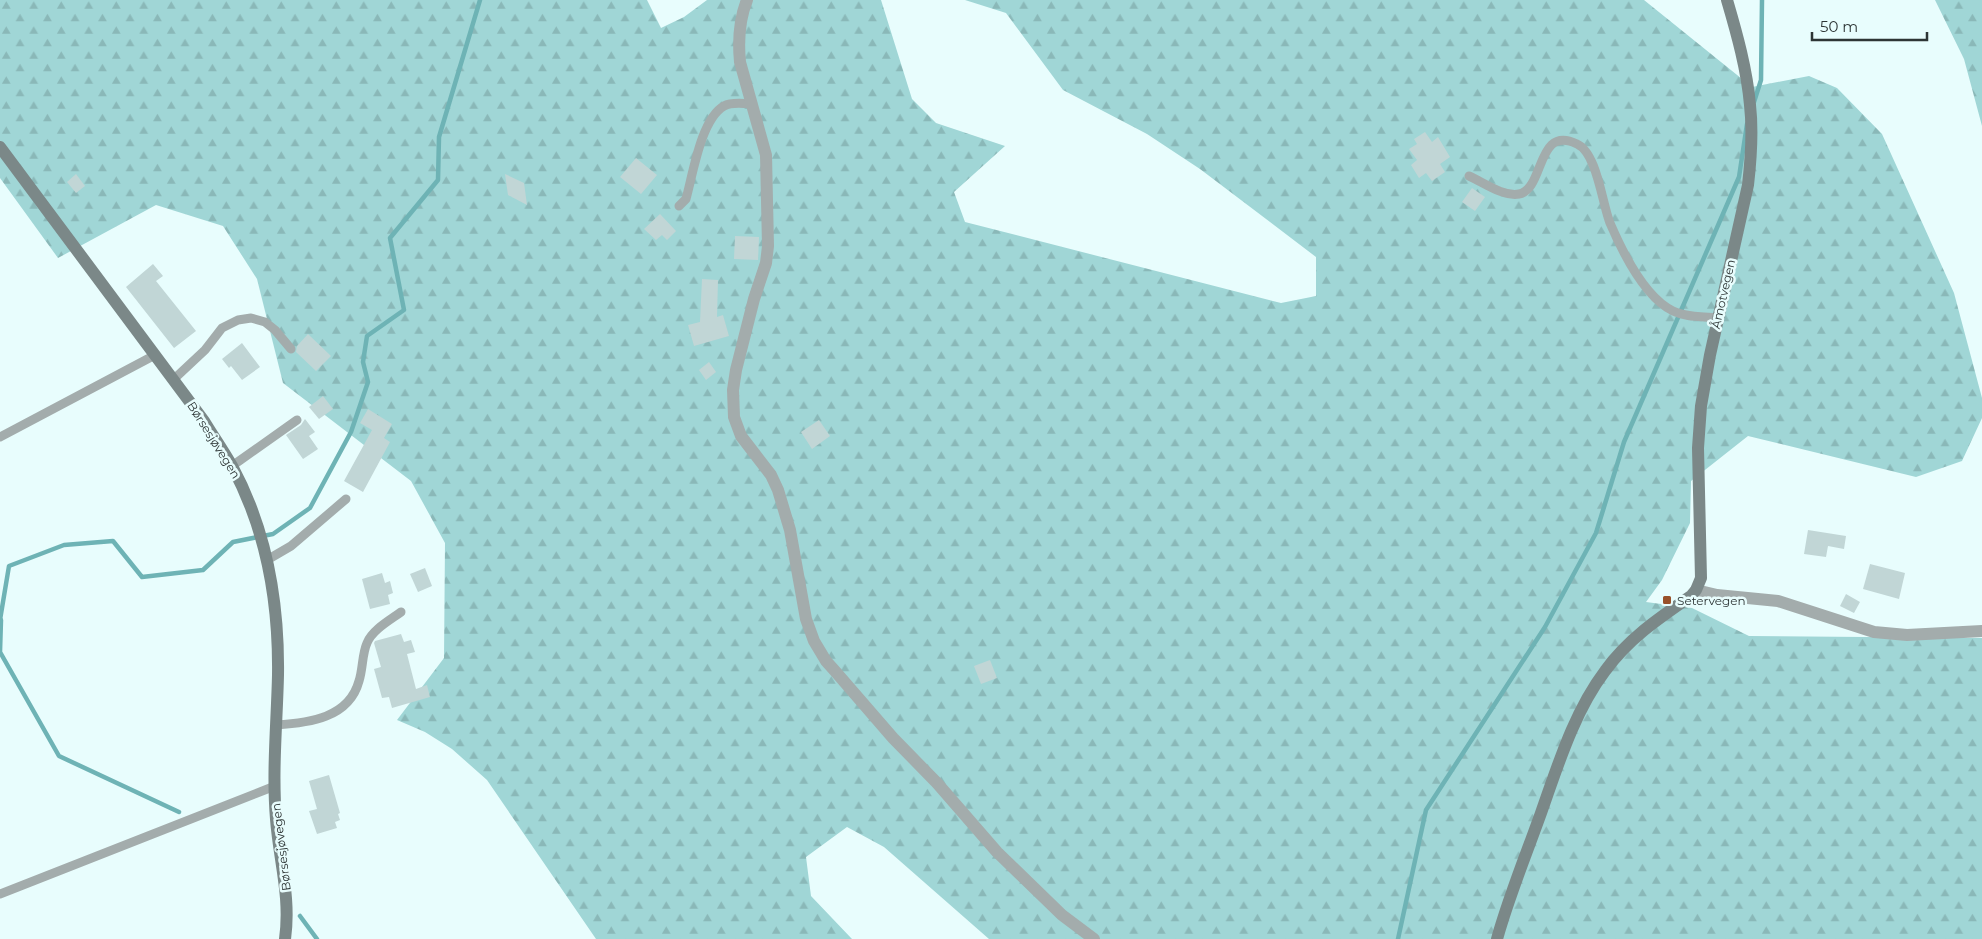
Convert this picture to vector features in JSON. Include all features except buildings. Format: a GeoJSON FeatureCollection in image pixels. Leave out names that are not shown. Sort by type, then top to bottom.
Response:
{"type":"FeatureCollection","features":[{"type":"Feature","properties":{"kind":"main road","name":"Åmotvegen"},"geometry":{"type":"LineString","coordinates":[[1696,590],[1701,578],[1702,568],[1698,486],[1699,426],[1707,370],[1748,185],[1750,166],[1750,105],[1739,47],[1727,0]]}},
{"type":"Feature","properties":{"kind":"main road","name":"Børsesjøvegen"},"geometry":{"type":"LineString","coordinates":[[0,147],[204,421],[232,466],[246,495],[267,560],[276,619],[278,672],[275,786],[276,819],[287,895],[285,939]]}},
{"type":"Feature","properties":{"kind":"main road"},"geometry":{"type":"LineString","coordinates":[[1497,939],[1554,778],[1576,722],[1587,700],[1606,669],[1628,643],[1696,590]]}},
{"type":"Feature","properties":{"kind":"street"},"geometry":{"type":"LineString","coordinates":[[747,0],[740,25],[738,47],[740,62],[766,155],[768,246],[766,263],[754,299],[736,370],[733,390],[734,417],[741,436],[771,475],[778,490],[790,530],[806,619],[814,641],[835,671],[893,738],[937,782],[996,852],[1062,915],[1094,939]]}},
{"type":"Feature","properties":{"kind":"street"},"geometry":{"type":"LineString","coordinates":[[1696,590],[1717,595],[1778,601],[1874,632],[1907,636],[1982,631]]}},
{"type":"Feature","properties":{"kind":"lane"},"geometry":{"type":"LineString","coordinates":[[679,206],[686,198],[706,128],[713,115],[728,105],[751,104]]}},
{"type":"Feature","properties":{"kind":"lane"},"geometry":{"type":"LineString","coordinates":[[1469,176],[1503,191],[1519,194],[1529,188],[1543,156],[1550,146],[1556,142],[1564,141],[1575,143],[1583,148],[1593,167],[1610,222],[1646,288],[1663,305],[1674,312],[1697,317],[1718,318]]}},
{"type":"Feature","properties":{"kind":"lane"},"geometry":{"type":"LineString","coordinates":[[174,379],[206,350],[222,328],[238,320],[251,318],[265,322],[275,330],[291,349]]}},
{"type":"Feature","properties":{"kind":"lane"},"geometry":{"type":"LineString","coordinates":[[0,437],[155,355]]}},
{"type":"Feature","properties":{"kind":"lane"},"geometry":{"type":"LineString","coordinates":[[232,466],[297,420]]}},
{"type":"Feature","properties":{"kind":"lane"},"geometry":{"type":"LineString","coordinates":[[267,560],[291,546],[346,499]]}},
{"type":"Feature","properties":{"kind":"lane"},"geometry":{"type":"LineString","coordinates":[[276,725],[296,724],[318,719],[336,712],[344,706],[353,695],[359,682],[366,643],[372,634],[401,612]]}},
{"type":"Feature","properties":{"kind":"lane"},"geometry":{"type":"LineString","coordinates":[[0,894],[275,786]]}},
{"type":"Feature","properties":{"kind":"green space"},"geometry":{"type":"Polygon","coordinates":[[[0,0],[647,0],[661,28],[684,17],[707,0],[881,0],[912,99],[936,123],[1005,146],[954,192],[965,222],[1281,303],[1316,296],[1316,257],[1200,169],[1147,134],[1063,90],[1006,13],[965,0],[1644,0],[1752,87],[1809,76],[1837,88],[1882,134],[1954,293],[1982,398],[1982,418],[1962,461],[1916,477],[1748,436],[1691,481],[1690,523],[1662,580],[1646,602],[1692,608],[1749,636],[1982,638],[1982,939],[989,939],[884,847],[847,827],[806,857],[811,896],[852,939],[596,939],[487,780],[452,749],[425,732],[397,720],[444,658],[445,543],[411,481],[283,383],[257,279],[223,226],[156,205],[58,258],[0,178],[0,0]]]}},
{"type":"Feature","properties":{"kind":"green space"},"geometry":{"type":"Polygon","coordinates":[[[1935,0],[1982,0],[1982,126],[1964,59],[1935,0]]]}},
{"type":"Feature","properties":{"kind":"waterway"},"geometry":{"type":"LineString","coordinates":[[0,620],[9,566],[64,545],[113,541],[142,577],[203,570],[233,542],[273,534],[310,508],[351,432],[368,382],[363,362],[367,336],[404,310],[390,238],[438,180],[439,137],[480,0]]}},
{"type":"Feature","properties":{"kind":"waterway"},"geometry":{"type":"LineString","coordinates":[[1754,102],[1761,80],[1762,0]]}},
{"type":"Feature","properties":{"kind":"waterway"},"geometry":{"type":"LineString","coordinates":[[1398,939],[1426,810],[1545,627],[1596,533],[1624,442],[1739,177],[1747,124]]}},
{"type":"Feature","properties":{"kind":"waterway"},"geometry":{"type":"LineString","coordinates":[[1,620],[0,652],[59,756],[179,812]]}},
{"type":"Feature","properties":{"kind":"waterway"},"geometry":{"type":"LineString","coordinates":[[300,916],[317,939]]}},
{"type":"Feature","properties":{"kind":"place","name":"Setervegen"},"geometry":{"type":"Point","coordinates":[1667,600]}}]}
